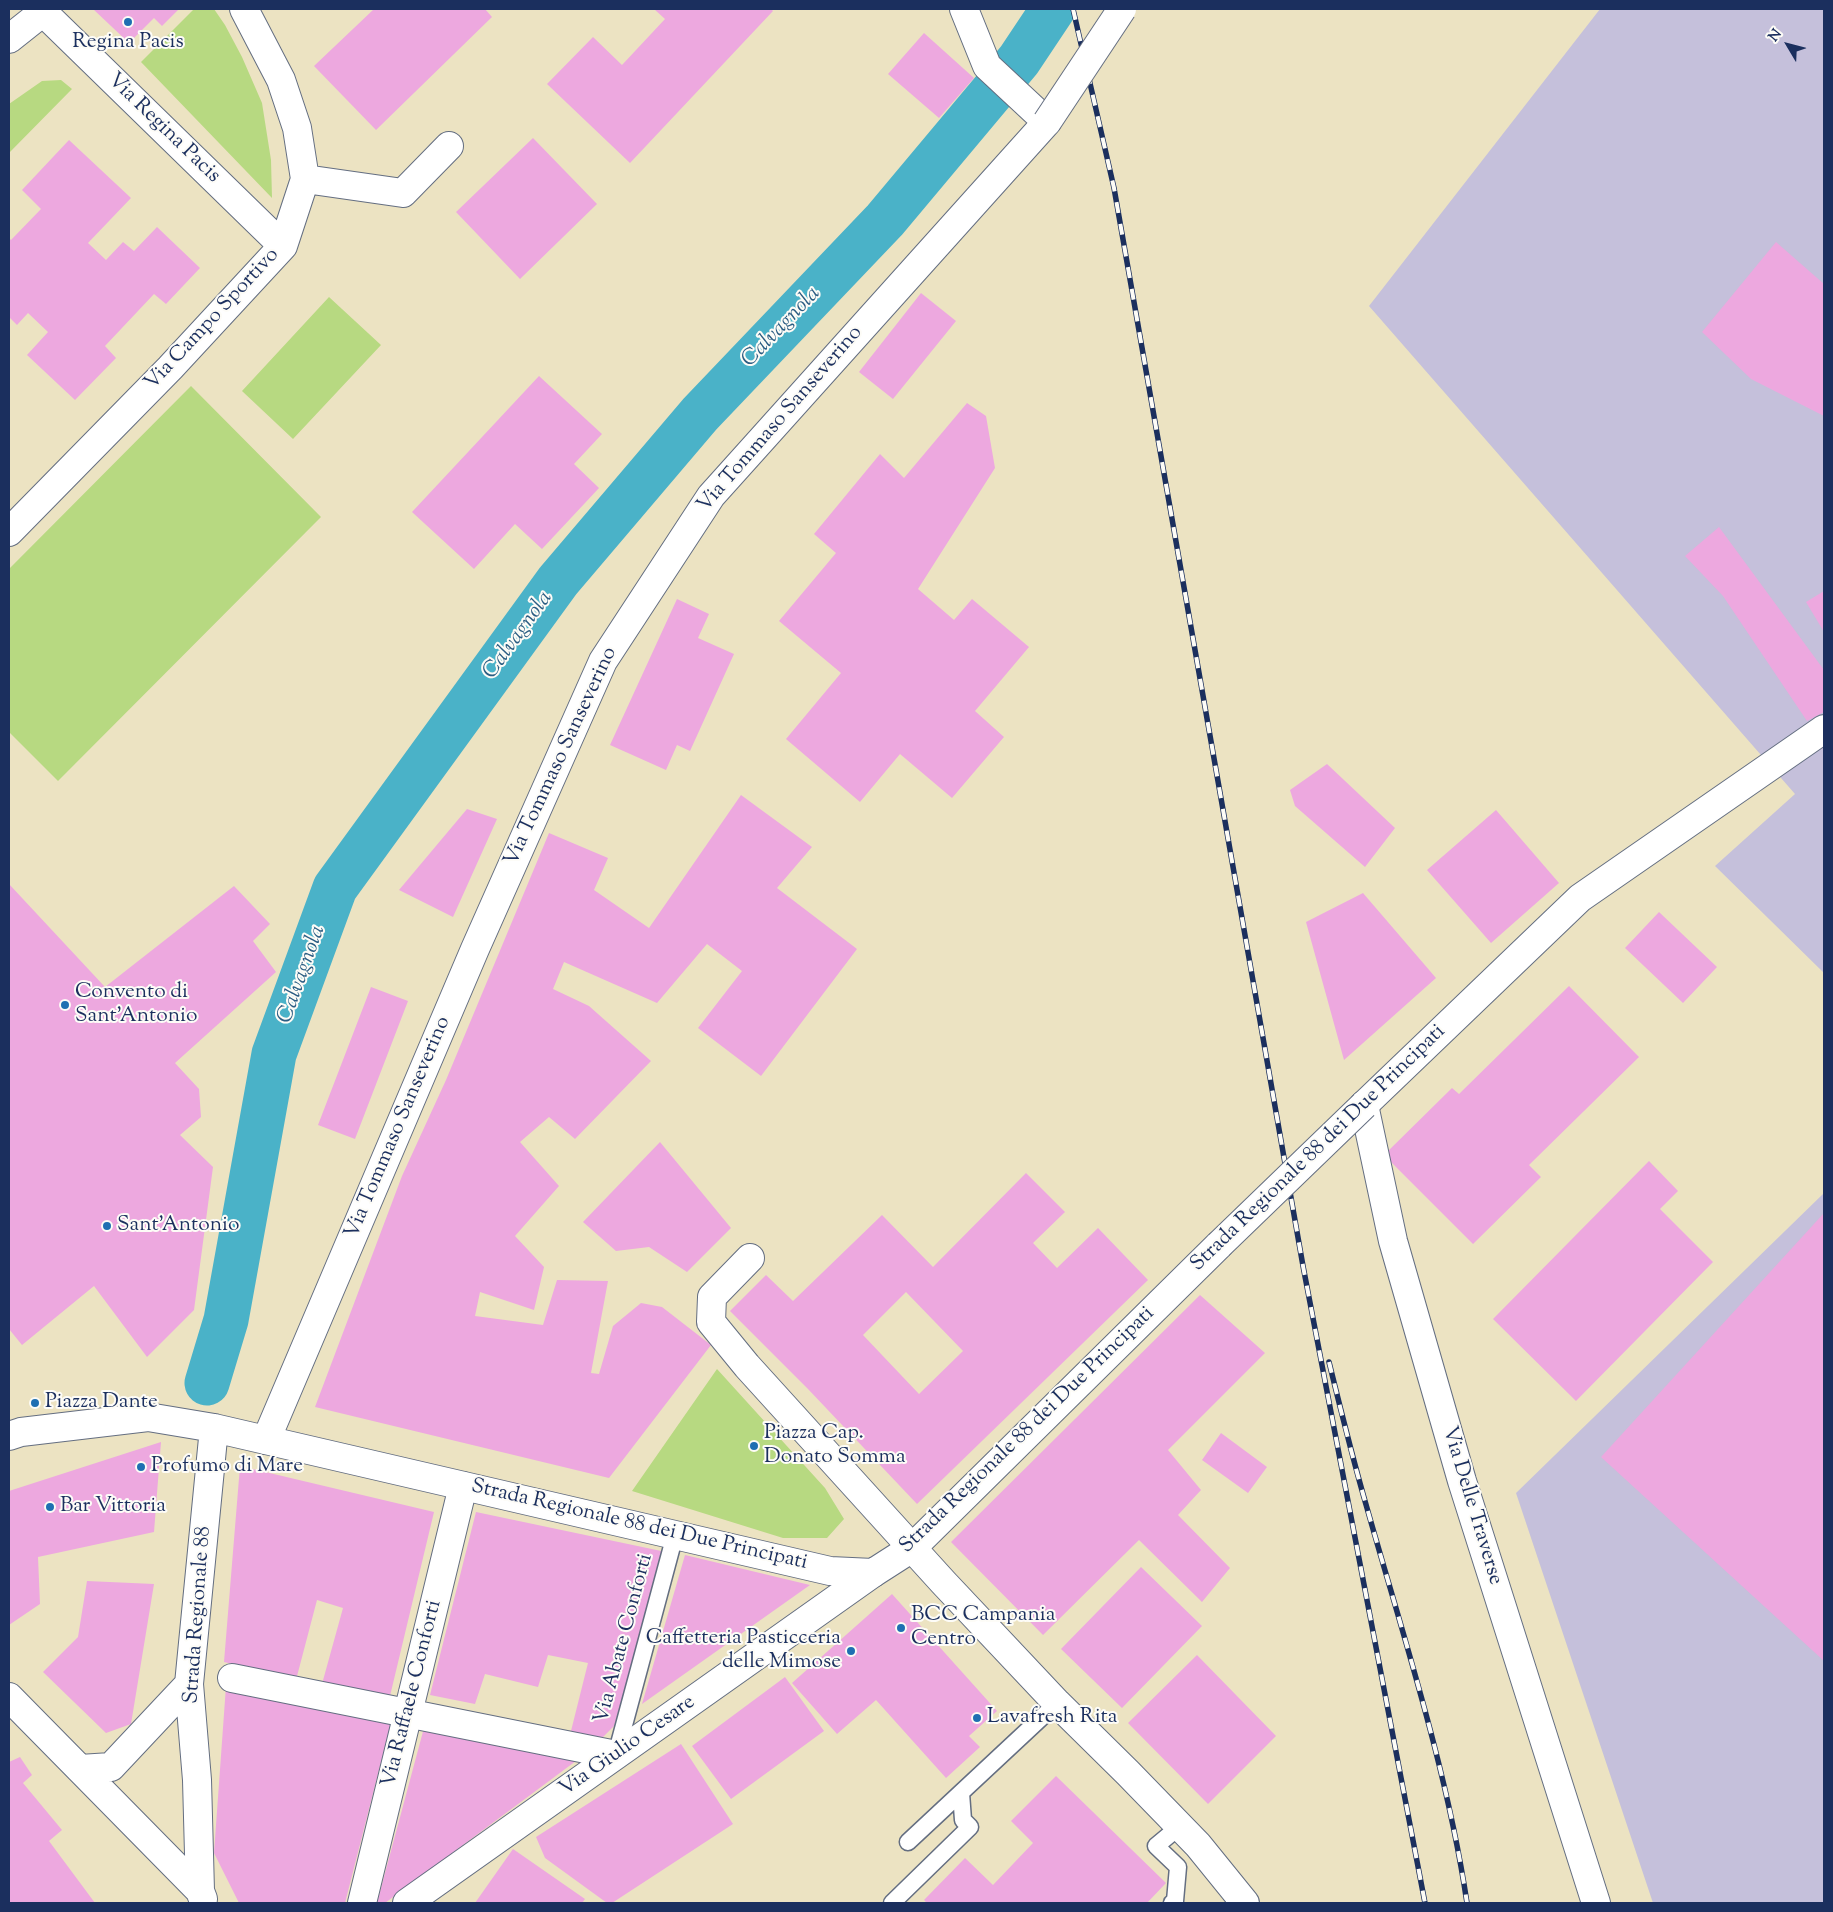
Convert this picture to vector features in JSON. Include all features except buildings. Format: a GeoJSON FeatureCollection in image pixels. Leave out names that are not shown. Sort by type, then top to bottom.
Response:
{"type":"FeatureCollection","features":[{"type":"Feature","properties":{"kind":"street","name":"Via Campo Sportivo"},"geometry":{"type":"LineString","coordinates":[[9,532],[170,368],[283,246],[305,179],[297,128],[281,80],[244,9]]}},
{"type":"Feature","properties":{"kind":"street"},"geometry":{"type":"LineString","coordinates":[[964,9],[987,66],[1047,122]]}},
{"type":"Feature","properties":{"kind":"street","name":"Via Tommaso Sanseverino"},"geometry":{"type":"LineString","coordinates":[[266,1440],[475,949],[603,661],[711,496],[1047,122],[1122,9]]}},
{"type":"Feature","properties":{"kind":"street"},"geometry":{"type":"LineString","coordinates":[[9,39],[44,11]]}},
{"type":"Feature","properties":{"kind":"street","name":"Via Regina Pacis"},"geometry":{"type":"LineString","coordinates":[[44,11],[283,246]]}},
{"type":"Feature","properties":{"kind":"street"},"geometry":{"type":"LineString","coordinates":[[305,179],[403,193],[450,146]]}},
{"type":"Feature","properties":{"kind":"street","name":"Strada Regionale 88 dei Due Principati"},"geometry":{"type":"LineString","coordinates":[[9,1436],[21,1432],[148,1417],[214,1428],[830,1571],[873,1573],[912,1548],[1364,1104],[1580,898],[1824,729]]}},
{"type":"Feature","properties":{"kind":"street","name":"Via Delle Traverse"},"geometry":{"type":"LineString","coordinates":[[1364,1104],[1393,1241],[1462,1481],[1596,1903]]}},
{"type":"Feature","properties":{"kind":"street"},"geometry":{"type":"LineString","coordinates":[[750,1258],[712,1297],[711,1322],[746,1366],[912,1548],[1057,1703],[1198,1845],[1245,1903]]}},
{"type":"Feature","properties":{"kind":"street","name":"Strada Regionale 88"},"geometry":{"type":"LineString","coordinates":[[202,1897],[197,1780],[189,1684],[214,1428]]}},
{"type":"Feature","properties":{"kind":"street","name":"Via Raffaele Conforti"},"geometry":{"type":"LineString","coordinates":[[362,1903],[463,1486]]}},
{"type":"Feature","properties":{"kind":"street","name":"Via Giulio Cesare"},"geometry":{"type":"LineString","coordinates":[[407,1903],[873,1573]]}},
{"type":"Feature","properties":{"kind":"street"},"geometry":{"type":"LineString","coordinates":[[232,1678],[616,1755]]}},
{"type":"Feature","properties":{"kind":"street"},"geometry":{"type":"LineString","coordinates":[[80,1769],[111,1767],[148,1730],[189,1684]]}},
{"type":"Feature","properties":{"kind":"street"},"geometry":{"type":"LineString","coordinates":[[9,1697],[202,1897]]}},
{"type":"Feature","properties":{"kind":"lane","name":"Via Abate Conforti"},"geometry":{"type":"LineString","coordinates":[[616,1755],[675,1535]]}},
{"type":"Feature","properties":{"kind":"lane"},"geometry":{"type":"LineString","coordinates":[[908,1842],[1057,1703]]}},
{"type":"Feature","properties":{"kind":"lane"},"geometry":{"type":"LineString","coordinates":[[892,1903],[970,1827],[963,1820],[961,1793]]}},
{"type":"Feature","properties":{"kind":"lane"},"geometry":{"type":"LineString","coordinates":[[1172,1903],[1175,1901],[1178,1867],[1156,1846],[1180,1826]]}},
{"type":"Feature","properties":{"kind":"shaded area"},"geometry":{"type":"Polygon","coordinates":[[[1600,9],[1824,9],[1824,973],[1715,866],[1795,794],[1369,306],[1600,9]]]}},
{"type":"Feature","properties":{"kind":"shaded area"},"geometry":{"type":"Polygon","coordinates":[[[1824,1193],[1824,1903],[1653,1903],[1516,1493],[1824,1193]]]}},
{"type":"Feature","properties":{"kind":"green space"},"geometry":{"type":"Polygon","coordinates":[[[194,9],[214,9],[242,57],[262,103],[271,160],[272,198],[141,62],[194,9]]]}},
{"type":"Feature","properties":{"kind":"green space"},"geometry":{"type":"Polygon","coordinates":[[[61,80],[72,89],[9,153],[9,104],[42,81],[61,80]]]}},
{"type":"Feature","properties":{"kind":"green space"},"geometry":{"type":"Polygon","coordinates":[[[329,297],[381,345],[293,439],[242,391],[329,297]]]}},
{"type":"Feature","properties":{"kind":"green space"},"geometry":{"type":"Polygon","coordinates":[[[191,386],[321,517],[58,781],[9,732],[9,569],[191,386]]]}},
{"type":"Feature","properties":{"kind":"green space"},"geometry":{"type":"Polygon","coordinates":[[[717,1369],[825,1488],[844,1519],[827,1538],[783,1538],[632,1491],[717,1369]]]}},
{"type":"Feature","properties":{"kind":"waterway","name":"Calvagnola"},"geometry":{"type":"LineString","coordinates":[[207,1383],[226,1320],[274,1054],[335,888],[558,581],[700,414],[885,220],[1019,60],[1053,9]]}},
{"type":"Feature","properties":{"kind":"railway"},"geometry":{"type":"LineString","coordinates":[[1073,9],[1114,188],[1303,1266],[1425,1903]]}},
{"type":"Feature","properties":{"kind":"railway"},"geometry":{"type":"LineString","coordinates":[[1329,1362],[1357,1472],[1410,1655],[1436,1754],[1448,1803],[1467,1903]]}},
{"type":"Feature","properties":{"kind":"place","name":"Regina Pacis"},"geometry":{"type":"Point","coordinates":[128,22]}},
{"type":"Feature","properties":{"kind":"place","name":"Convento di Sant'Antonio"},"geometry":{"type":"Point","coordinates":[65,1005]}},
{"type":"Feature","properties":{"kind":"place","name":"Sant'Antonio"},"geometry":{"type":"Point","coordinates":[107,1226]}},
{"type":"Feature","properties":{"kind":"place","name":"Piazza Dante"},"geometry":{"type":"Point","coordinates":[35,1403]}},
{"type":"Feature","properties":{"kind":"place","name":"Piazza Cap. Donato Somma"},"geometry":{"type":"Point","coordinates":[754,1446]}},
{"type":"Feature","properties":{"kind":"place","name":"Profumo di Mare"},"geometry":{"type":"Point","coordinates":[141,1467]}},
{"type":"Feature","properties":{"kind":"place","name":"Bar Vittoria"},"geometry":{"type":"Point","coordinates":[50,1507]}},
{"type":"Feature","properties":{"kind":"place","name":"BCC Campania Centro"},"geometry":{"type":"Point","coordinates":[901,1628]}},
{"type":"Feature","properties":{"kind":"place","name":"Caffetteria Pasticceria delle Mimose"},"geometry":{"type":"Point","coordinates":[851,1651]}},
{"type":"Feature","properties":{"kind":"place","name":"Lavafresh Rita"},"geometry":{"type":"Point","coordinates":[977,1718]}}]}
